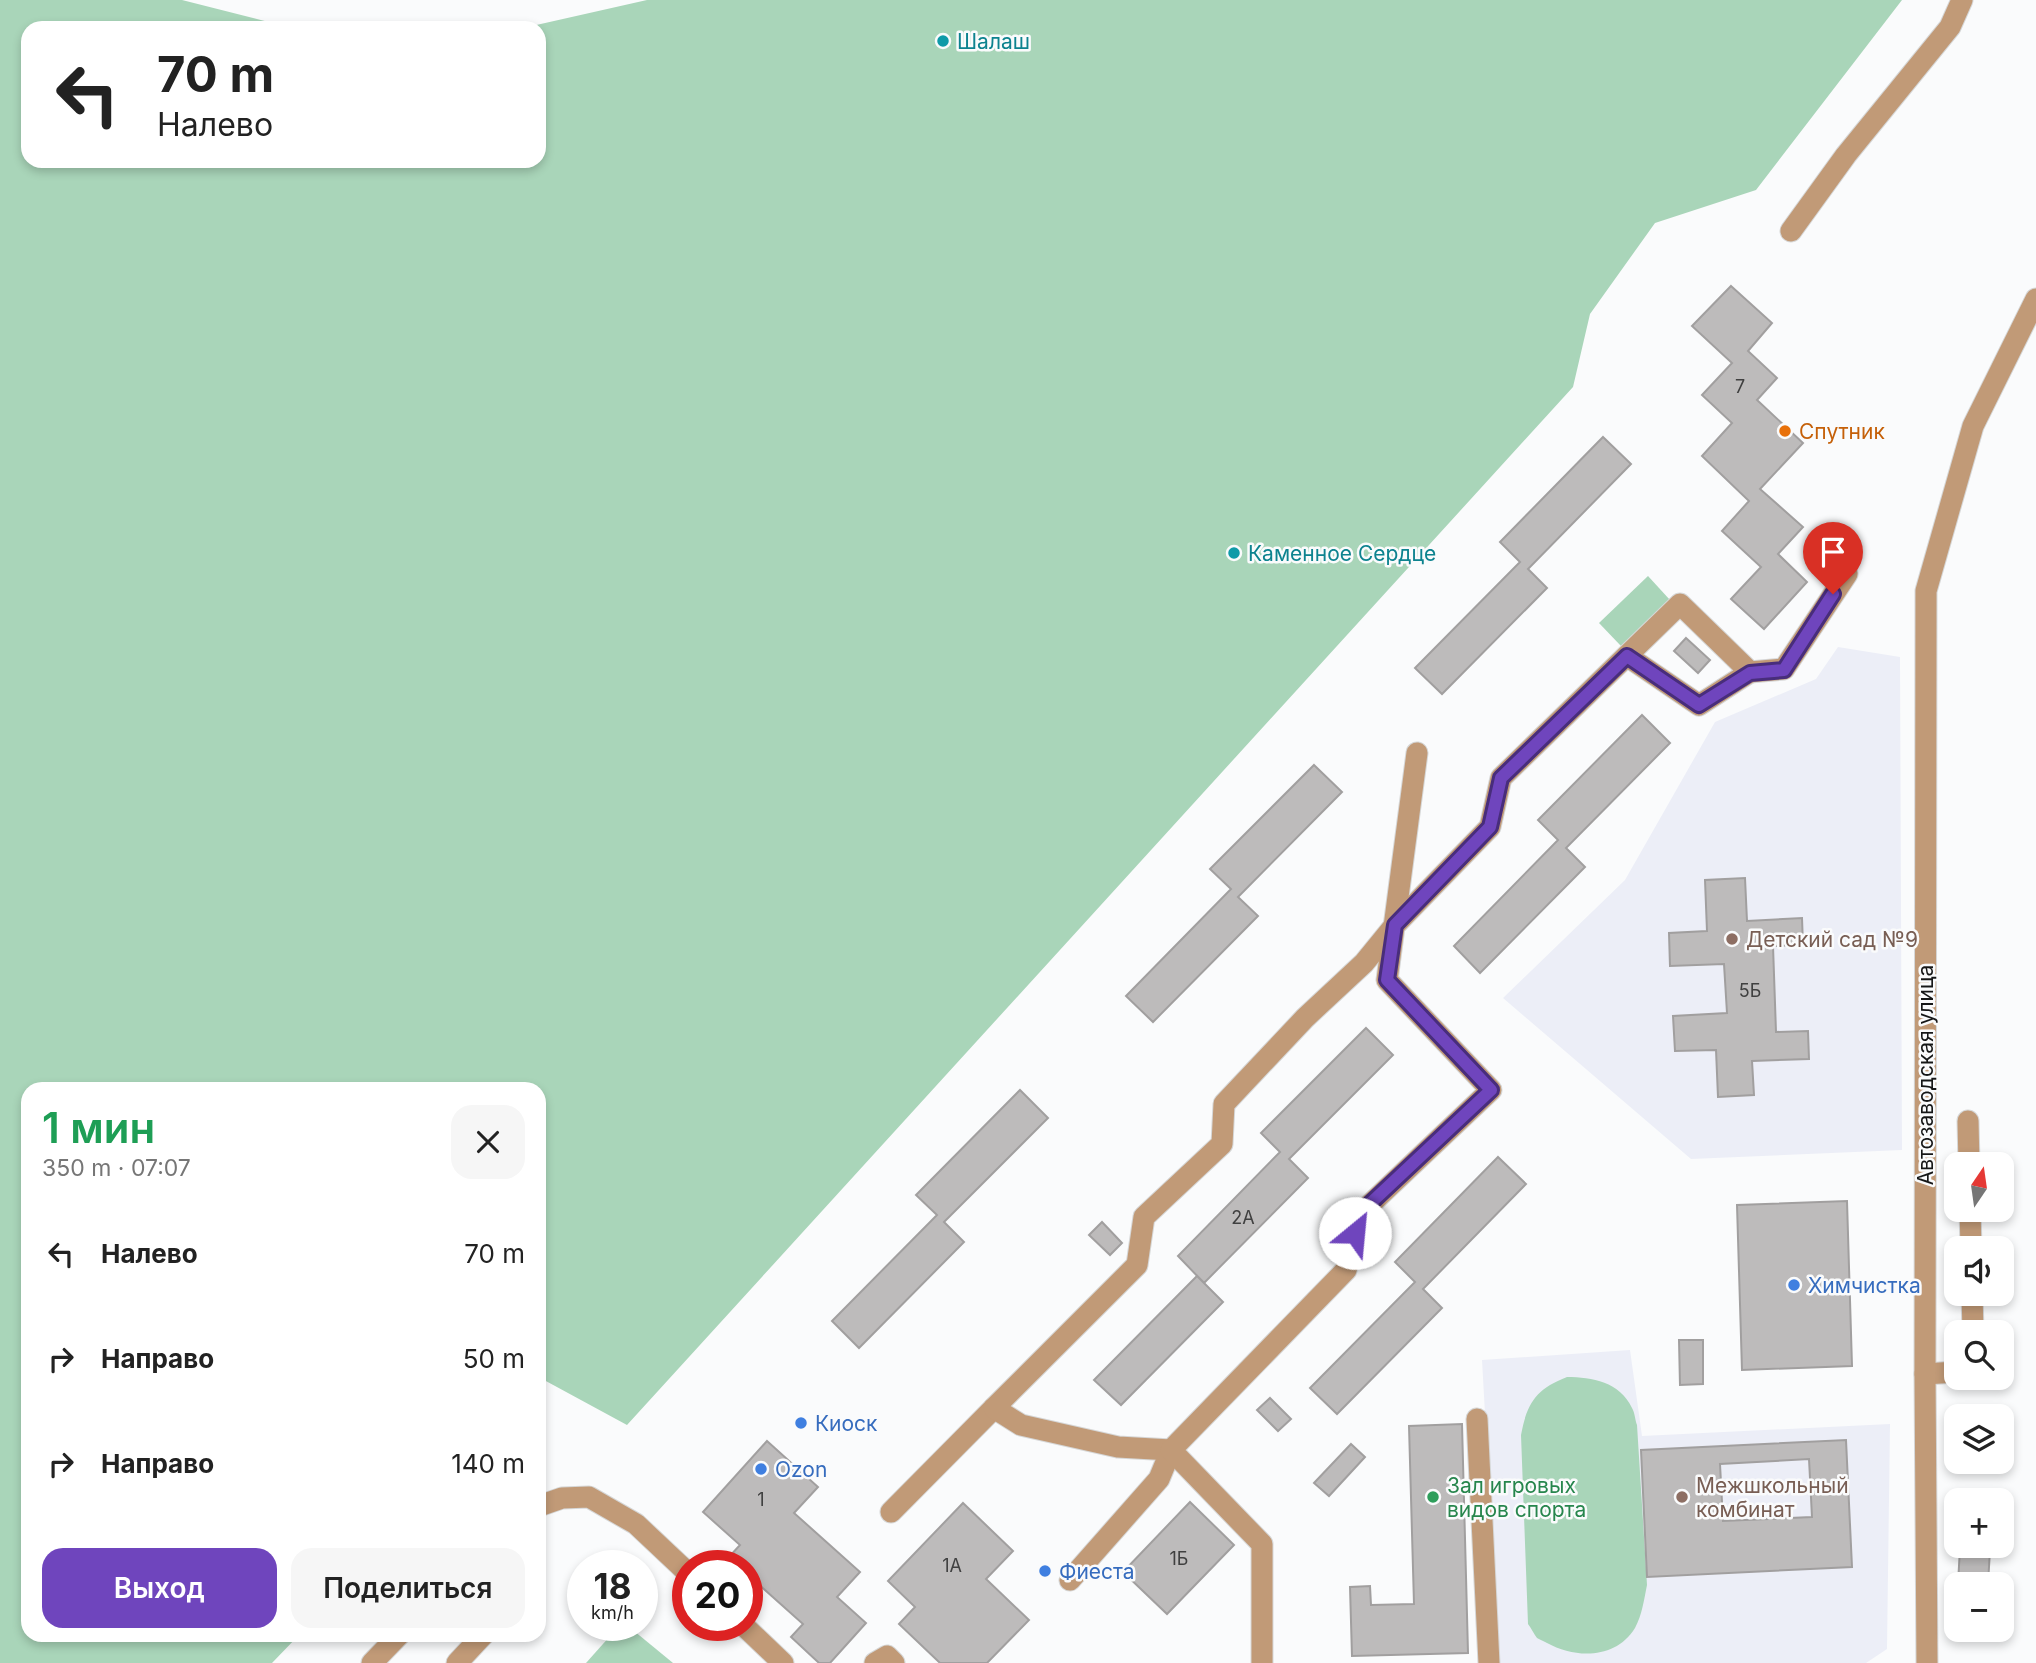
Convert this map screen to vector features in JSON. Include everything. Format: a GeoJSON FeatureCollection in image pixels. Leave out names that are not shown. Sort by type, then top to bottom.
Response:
{"type":"FeatureCollection","features":[{"type":"Feature","properties":{"kind":"street"},"geometry":{"type":"LineString","coordinates":[[1791,231],[1846,155],[1950,27],[1962,0]]}},
{"type":"Feature","properties":{"kind":"street","name":"Автозаводская улица"},"geometry":{"type":"LineString","coordinates":[[1927,1663],[1926,591],[1972,426],[2036,299]]}},
{"type":"Feature","properties":{"kind":"street"},"geometry":{"type":"LineString","coordinates":[[1627,656],[1699,705],[1750,673],[1784,670],[1847,574]]}},
{"type":"Feature","properties":{"kind":"street"},"geometry":{"type":"LineString","coordinates":[[891,1512],[1137,1265],[1144,1217],[1222,1144],[1224,1104],[1304,1018],[1364,963],[1395,925],[1490,827],[1501,778],[1680,604],[1750,673]]}},
{"type":"Feature","properties":{"kind":"street"},"geometry":{"type":"LineString","coordinates":[[1070,1580],[1159,1479],[1171,1450],[1346,1270],[1359,1214],[1491,1090],[1387,980],[1417,753]]}},
{"type":"Feature","properties":{"kind":"street"},"geometry":{"type":"LineString","coordinates":[[1968,1121],[1969,1152]]}},
{"type":"Feature","properties":{"kind":"street"},"geometry":{"type":"LineString","coordinates":[[1925,1374],[1944,1373]]}},
{"type":"Feature","properties":{"kind":"street"},"geometry":{"type":"LineString","coordinates":[[994,1408],[1021,1426],[1118,1447],[1171,1450],[1262,1544],[1262,1663]]}},
{"type":"Feature","properties":{"kind":"street"},"geometry":{"type":"LineString","coordinates":[[1477,1419],[1489,1663]]}},
{"type":"Feature","properties":{"kind":"street"},"geometry":{"type":"LineString","coordinates":[[546,1504],[562,1498],[589,1497],[636,1524],[672,1558]]}},
{"type":"Feature","properties":{"kind":"street"},"geometry":{"type":"LineString","coordinates":[[760,1641],[783,1663]]}},
{"type":"Feature","properties":{"kind":"street"},"geometry":{"type":"LineString","coordinates":[[372,1663],[392,1642]]}},
{"type":"Feature","properties":{"kind":"street"},"geometry":{"type":"LineString","coordinates":[[457,1663],[477,1642]]}},
{"type":"Feature","properties":{"kind":"street"},"geometry":{"type":"LineString","coordinates":[[875,1663],[887,1656],[894,1663]]}},
{"type":"Feature","properties":{"kind":"shaded area","name":"Детский сад №9"},"geometry":{"type":"Polygon","coordinates":[[[1838,647],[1900,657],[1902,1150],[1691,1159],[1503,998],[1625,880],[1715,722],[1816,679],[1838,647]]]}},
{"type":"Feature","properties":{"kind":"shaded area"},"geometry":{"type":"Polygon","coordinates":[[[1630,1350],[1642,1436],[1890,1424],[1887,1649],[1866,1663],[1499,1663],[1482,1360],[1630,1350]]]}},
{"type":"Feature","properties":{"kind":"green space"},"geometry":{"type":"Polygon","coordinates":[[[0,0],[182,0],[264,21],[21,21],[21,168],[546,168],[546,23],[647,0],[1902,0],[1756,190],[1655,223],[1590,314],[1573,387],[627,1425],[546,1381],[546,1082],[21,1082],[21,1642],[292,1642],[272,1663],[0,1663],[0,0]]]}},
{"type":"Feature","properties":{"kind":"green space"},"geometry":{"type":"Polygon","coordinates":[[[1648,576],[1670,600],[1621,646],[1599,623],[1648,576]]]}},
{"type":"Feature","properties":{"kind":"green space"},"geometry":{"type":"Polygon","coordinates":[[[1567,1377],[1586,1378],[1613,1387],[1627,1399],[1637,1425],[1647,1585],[1635,1628],[1617,1646],[1595,1653],[1570,1652],[1558,1648],[1537,1638],[1528,1624],[1521,1435],[1526,1414],[1535,1398],[1540,1392],[1567,1377]]]}},
{"type":"Feature","properties":{"kind":"green space"},"geometry":{"type":"Polygon","coordinates":[[[606,1641],[646,1641],[673,1663],[586,1663],[606,1641]]]}},
{"type":"Feature","properties":{"kind":"building"},"geometry":{"type":"Polygon","coordinates":[[[1731,286],[1772,323],[1748,351],[1777,378],[1757,400],[1803,443],[1760,489],[1803,527],[1778,554],[1807,582],[1764,629],[1731,599],[1761,567],[1722,531],[1749,501],[1702,456],[1732,423],[1702,395],[1732,363],[1692,326],[1731,286]]]}},
{"type":"Feature","properties":{"kind":"building"},"geometry":{"type":"Polygon","coordinates":[[[1603,437],[1631,464],[1528,569],[1547,588],[1442,694],[1415,668],[1520,562],[1500,542],[1603,437]]]}},
{"type":"Feature","properties":{"kind":"building"},"geometry":{"type":"Polygon","coordinates":[[[1686,638],[1710,660],[1698,673],[1674,651],[1686,638]]]}},
{"type":"Feature","properties":{"kind":"building"},"geometry":{"type":"Polygon","coordinates":[[[1642,715],[1670,743],[1566,848],[1585,867],[1480,973],[1454,946],[1558,840],[1538,820],[1642,715]]]}},
{"type":"Feature","properties":{"kind":"building"},"geometry":{"type":"Polygon","coordinates":[[[1314,765],[1342,792],[1238,897],[1258,916],[1153,1022],[1126,996],[1231,889],[1210,869],[1314,765]]]}},
{"type":"Feature","properties":{"kind":"building"},"geometry":{"type":"Polygon","coordinates":[[[1745,878],[1747,921],[1802,918],[1803,945],[1773,946],[1776,1032],[1808,1031],[1809,1059],[1752,1061],[1754,1095],[1718,1097],[1716,1050],[1675,1051],[1673,1016],[1727,1013],[1724,964],[1670,966],[1669,933],[1707,931],[1705,880],[1745,878]]]}},
{"type":"Feature","properties":{"kind":"building"},"geometry":{"type":"Polygon","coordinates":[[[1366,1028],[1393,1055],[1289,1159],[1308,1178],[1204,1283],[1178,1256],[1280,1152],[1261,1133],[1366,1028]]]}},
{"type":"Feature","properties":{"kind":"building"},"geometry":{"type":"Polygon","coordinates":[[[1020,1090],[1048,1118],[944,1222],[964,1242],[859,1348],[832,1321],[937,1215],[916,1195],[1020,1090]]]}},
{"type":"Feature","properties":{"kind":"building"},"geometry":{"type":"Polygon","coordinates":[[[1498,1157],[1526,1184],[1423,1289],[1442,1308],[1337,1414],[1310,1388],[1415,1282],[1395,1262],[1498,1157]]]}},
{"type":"Feature","properties":{"kind":"building","name":"Химчистка"},"geometry":{"type":"Polygon","coordinates":[[[1847,1201],[1852,1366],[1742,1370],[1737,1205],[1847,1201]]]}},
{"type":"Feature","properties":{"kind":"building"},"geometry":{"type":"Polygon","coordinates":[[[1102,1222],[1122,1243],[1110,1255],[1089,1235],[1102,1222]]]}},
{"type":"Feature","properties":{"kind":"building"},"geometry":{"type":"Polygon","coordinates":[[[1197,1276],[1223,1302],[1121,1405],[1094,1380],[1197,1276]]]}},
{"type":"Feature","properties":{"kind":"building"},"geometry":{"type":"Polygon","coordinates":[[[1679,1340],[1703,1340],[1703,1384],[1680,1385],[1679,1340]]]}},
{"type":"Feature","properties":{"kind":"building"},"geometry":{"type":"Polygon","coordinates":[[[1270,1398],[1291,1419],[1278,1431],[1257,1410],[1270,1398]]]}},
{"type":"Feature","properties":{"kind":"building"},"geometry":{"type":"Polygon","coordinates":[[[1462,1424],[1468,1653],[1352,1656],[1350,1587],[1370,1586],[1371,1605],[1414,1604],[1409,1426],[1462,1424]]]}},
{"type":"Feature","properties":{"kind":"building","name":"Межшкольный комбинат"},"geometry":{"type":"Polygon","coordinates":[[[1846,1440],[1852,1567],[1647,1577],[1641,1450],[1846,1440]],[[1809,1459],[1720,1464],[1723,1521],[1812,1517],[1809,1459]]]}},
{"type":"Feature","properties":{"kind":"building"},"geometry":{"type":"Polygon","coordinates":[[[767,1441],[818,1487],[794,1513],[860,1572],[837,1597],[866,1623],[830,1663],[819,1663],[791,1637],[803,1624],[763,1588],[763,1550],[735,1550],[740,1545],[703,1512],[767,1441]]]}},
{"type":"Feature","properties":{"kind":"building"},"geometry":{"type":"Polygon","coordinates":[[[1351,1444],[1365,1457],[1329,1496],[1314,1483],[1351,1444]]]}},
{"type":"Feature","properties":{"kind":"building"},"geometry":{"type":"Polygon","coordinates":[[[1190,1502],[1234,1545],[1167,1614],[1123,1572],[1190,1502]]]}},
{"type":"Feature","properties":{"kind":"building"},"geometry":{"type":"Polygon","coordinates":[[[963,1503],[1013,1551],[986,1579],[1029,1620],[987,1663],[940,1663],[899,1624],[915,1607],[888,1581],[963,1503]]]}},
{"type":"Feature","properties":{"kind":"building"},"geometry":{"type":"Polygon","coordinates":[[[1959,1558],[1990,1558],[1989,1572],[1959,1572],[1959,1558]]]}},
{"type":"Feature","properties":{"kind":"place","name":"Шалаш"},"geometry":{"type":"Point","coordinates":[943,41]}},
{"type":"Feature","properties":{"kind":"place","name":"Спутник"},"geometry":{"type":"Point","coordinates":[1785,431]}},
{"type":"Feature","properties":{"kind":"place","name":"Каменное Сердце"},"geometry":{"type":"Point","coordinates":[1234,553]}},
{"type":"Feature","properties":{"kind":"place","name":"Детский сад №9"},"geometry":{"type":"Point","coordinates":[1732,939]}},
{"type":"Feature","properties":{"kind":"place","name":"Химчистка"},"geometry":{"type":"Point","coordinates":[1794,1285]}},
{"type":"Feature","properties":{"kind":"place","name":"Киоск"},"geometry":{"type":"Point","coordinates":[801,1423]}},
{"type":"Feature","properties":{"kind":"place","name":"Ozon"},"geometry":{"type":"Point","coordinates":[761,1469]}},
{"type":"Feature","properties":{"kind":"place","name":"Зал игровых видов спорта"},"geometry":{"type":"Point","coordinates":[1433,1497]}},
{"type":"Feature","properties":{"kind":"place","name":"Межшкольный комбинат"},"geometry":{"type":"Point","coordinates":[1682,1497]}},
{"type":"Feature","properties":{"kind":"place","name":"Фиеста"},"geometry":{"type":"Point","coordinates":[1045,1571]}},
{"type":"Feature","properties":{"kind":"route"},"geometry":{"type":"LineString","coordinates":[[1355,1233],[1359,1214],[1491,1090],[1387,980],[1395,925],[1490,827],[1501,778],[1627,656],[1699,705],[1750,673],[1784,670],[1833,594]]}}]}
